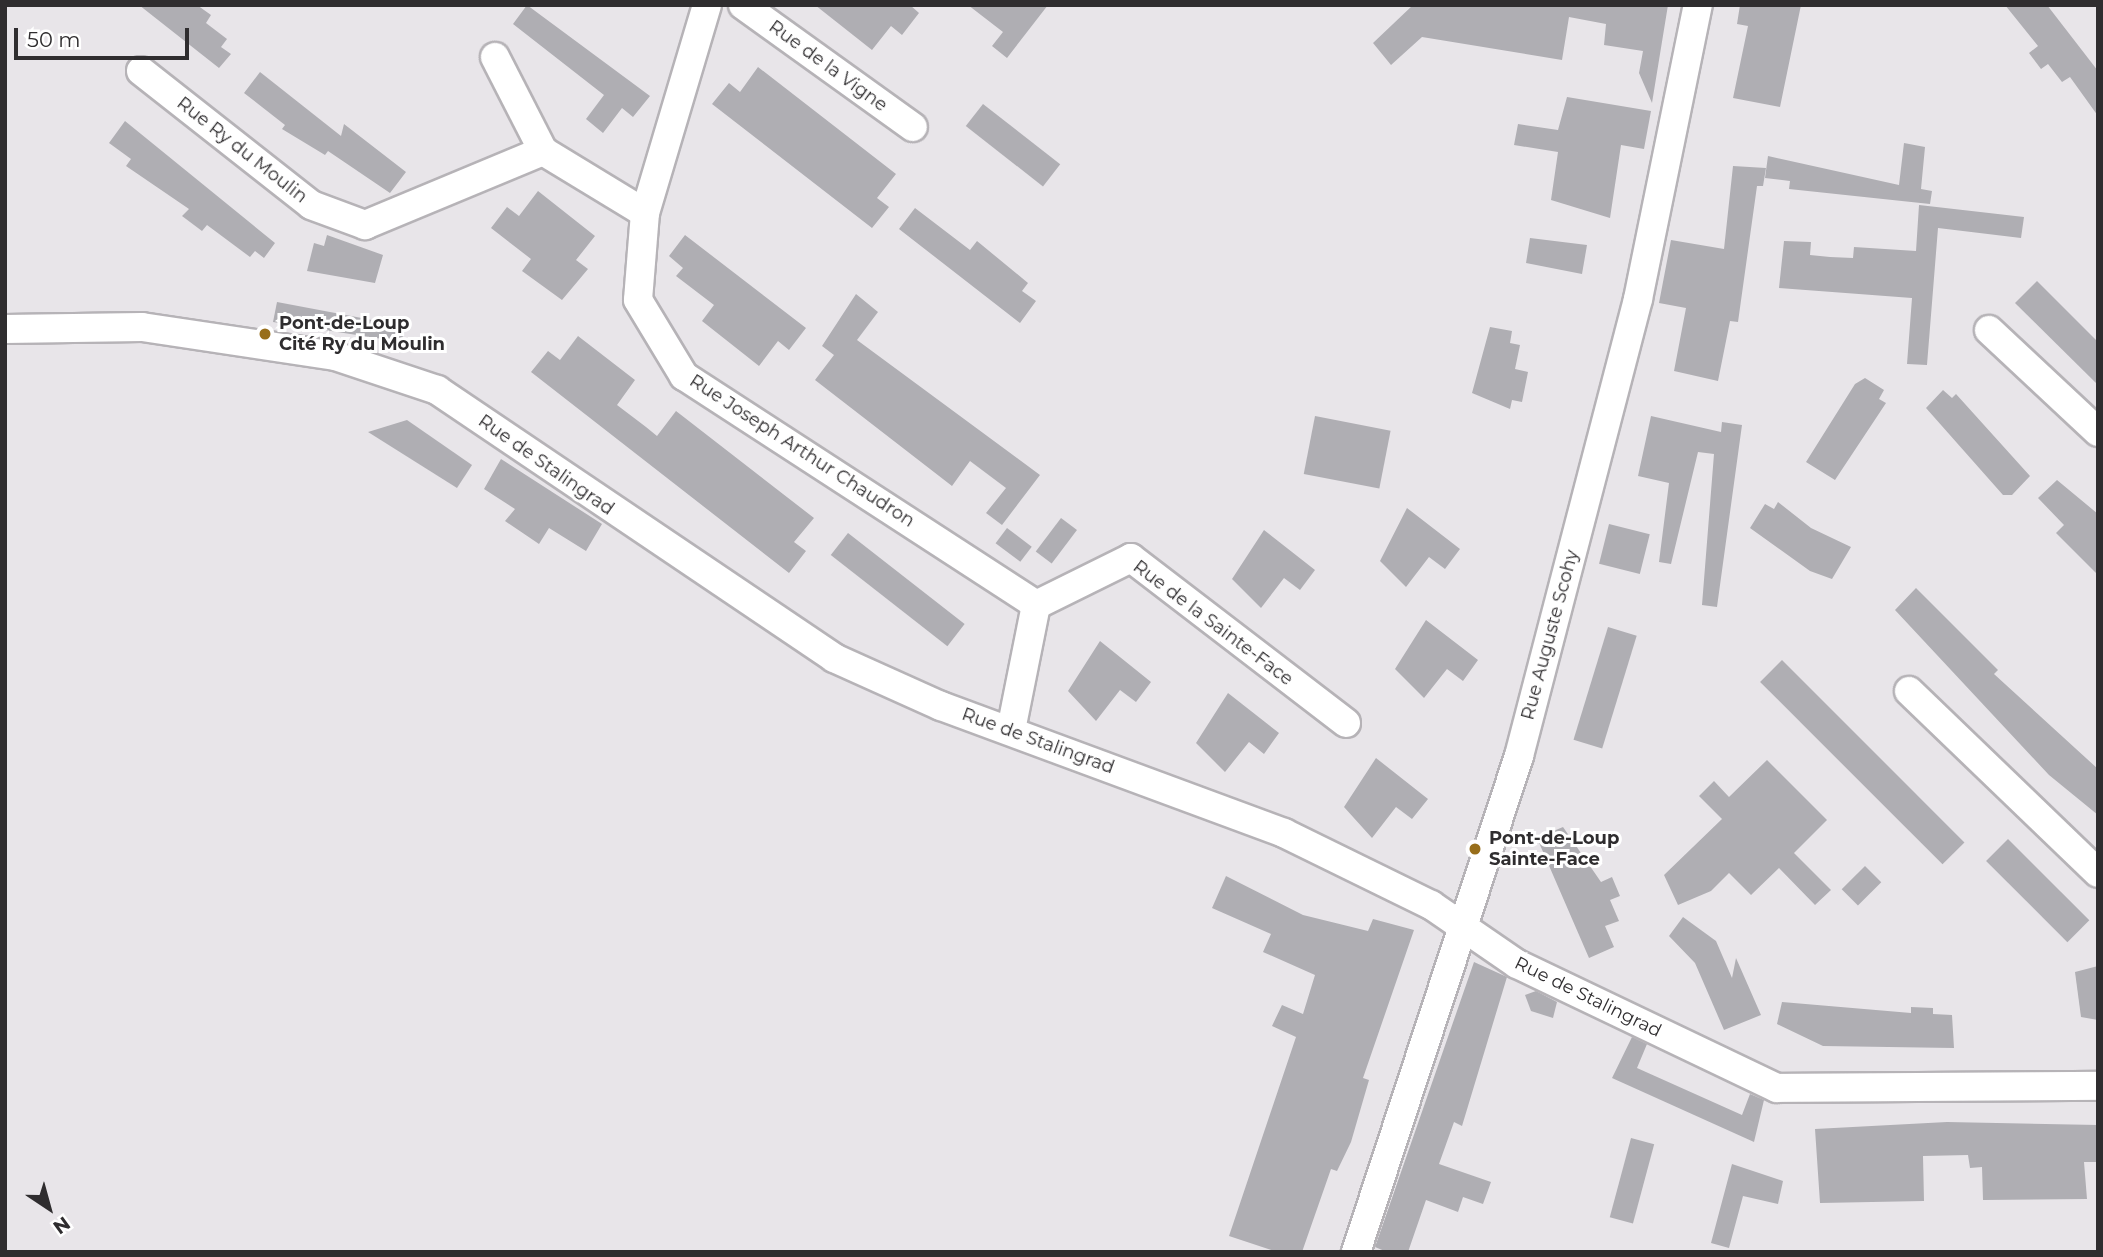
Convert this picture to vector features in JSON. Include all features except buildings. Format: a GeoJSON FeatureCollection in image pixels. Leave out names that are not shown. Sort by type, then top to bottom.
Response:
{"type":"FeatureCollection","features":[{"type":"Feature","properties":{"kind":"street","name":"Rue Joseph Arthur Chaudron"},"geometry":{"type":"LineString","coordinates":[[707,5],[645,213],[639,300],[684,376],[1036,606]]}},
{"type":"Feature","properties":{"kind":"street","name":"Rue de la Vigne"},"geometry":{"type":"LineString","coordinates":[[743,5],[913,127]]}},
{"type":"Feature","properties":{"kind":"street","name":"Rue Auguste Scohy"},"geometry":{"type":"LineString","coordinates":[[1356,1252],[1518,756],[1638,299],[1698,5]]}},
{"type":"Feature","properties":{"kind":"street"},"geometry":{"type":"LineString","coordinates":[[495,57],[543,151],[645,213]]}},
{"type":"Feature","properties":{"kind":"street","name":"Rue Ry du Moulin"},"geometry":{"type":"LineString","coordinates":[[141,71],[311,205],[365,225],[543,151]]}},
{"type":"Feature","properties":{"kind":"street","name":"Rue de Stalingrad"},"geometry":{"type":"LineString","coordinates":[[5,329],[142,327],[335,356],[437,390],[834,658],[1011,730],[1284,834],[1463,928],[1517,964],[1777,1088],[2098,1086]]}},
{"type":"Feature","properties":{"kind":"street"},"geometry":{"type":"LineString","coordinates":[[1989,330],[2098,432]]}},
{"type":"Feature","properties":{"kind":"street","name":"Rue de la Sainte-Face"},"geometry":{"type":"LineString","coordinates":[[1036,606],[1131,558],[1346,723]]}},
{"type":"Feature","properties":{"kind":"street"},"geometry":{"type":"LineString","coordinates":[[1011,730],[1036,606]]}},
{"type":"Feature","properties":{"kind":"street"},"geometry":{"type":"LineString","coordinates":[[1909,691],[2098,873]]}},
{"type":"Feature","properties":{"kind":"place","name":"Pont-de-Loup Cité Ry du Moulin"},"geometry":{"type":"Point","coordinates":[265,334]}},
{"type":"Feature","properties":{"kind":"place","name":"Pont-de-Loup Sainte-Face"},"geometry":{"type":"Point","coordinates":[1475,849]}}]}
